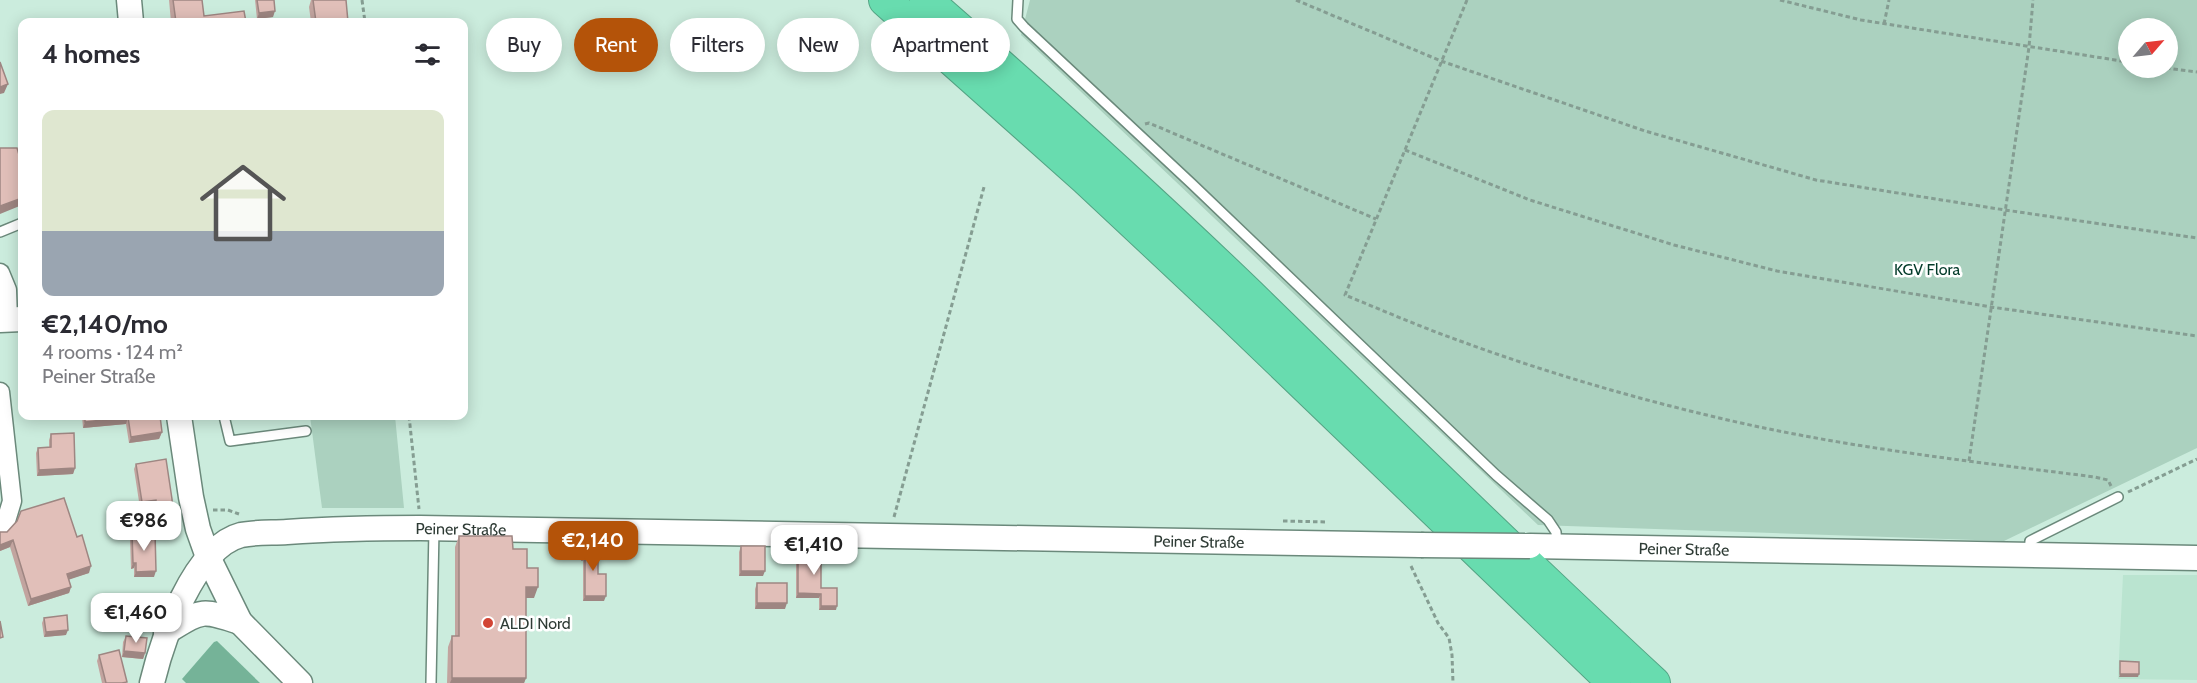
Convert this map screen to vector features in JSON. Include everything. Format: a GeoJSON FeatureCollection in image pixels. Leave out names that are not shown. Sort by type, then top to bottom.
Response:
{"type":"FeatureCollection","features":[{"type":"Feature","properties":{"kind":"highway"},"geometry":{"type":"LineString","coordinates":[[885,0],[1077,171],[1227,311],[1614,683]]}},
{"type":"Feature","properties":{"kind":"highway"},"geometry":{"type":"LineString","coordinates":[[926,0],[1020,83],[1247,293],[1344,389],[1654,683]]}},
{"type":"Feature","properties":{"kind":"street"},"geometry":{"type":"LineString","coordinates":[[129,0],[131,18]]}},
{"type":"Feature","properties":{"kind":"street"},"geometry":{"type":"LineString","coordinates":[[0,273],[7,290],[10,320]]}},
{"type":"Feature","properties":{"kind":"street"},"geometry":{"type":"LineString","coordinates":[[0,392],[12,501],[6,521],[0,528]]}},
{"type":"Feature","properties":{"kind":"street"},"geometry":{"type":"LineString","coordinates":[[180,420],[191,497],[198,529],[208,557],[240,622],[300,683]]}},
{"type":"Feature","properties":{"kind":"street","name":"Peiner Straße"},"geometry":{"type":"LineString","coordinates":[[208,557],[240,535],[354,528],[427,528],[2197,558]]}},
{"type":"Feature","properties":{"kind":"street"},"geometry":{"type":"LineString","coordinates":[[152,683],[166,632],[208,557]]}},
{"type":"Feature","properties":{"kind":"street"},"geometry":{"type":"LineString","coordinates":[[166,632],[199,614],[210,612],[240,622]]}},
{"type":"Feature","properties":{"kind":"lane"},"geometry":{"type":"LineString","coordinates":[[1018,0],[1017,19],[1024,27],[1496,475],[1548,520],[1556,532],[1557,546]]}},
{"type":"Feature","properties":{"kind":"lane"},"geometry":{"type":"LineString","coordinates":[[0,232],[18,225]]}},
{"type":"Feature","properties":{"kind":"lane"},"geometry":{"type":"LineString","coordinates":[[225,420],[230,441],[306,431]]}},
{"type":"Feature","properties":{"kind":"lane"},"geometry":{"type":"LineString","coordinates":[[2029,555],[2030,541],[2118,497]]}},
{"type":"Feature","properties":{"kind":"lane"},"geometry":{"type":"LineString","coordinates":[[427,528],[431,683]]}},
{"type":"Feature","properties":{"kind":"path"},"geometry":{"type":"LineString","coordinates":[[362,0],[364,18]]}},
{"type":"Feature","properties":{"kind":"path"},"geometry":{"type":"LineString","coordinates":[[1296,0],[1442,61],[1644,131],[1816,180],[2197,238]]}},
{"type":"Feature","properties":{"kind":"path"},"geometry":{"type":"LineString","coordinates":[[1467,0],[1345,295],[1462,342],[1548,371],[1634,396],[1716,417],[1801,435],[1969,461],[2095,477],[2108,480],[2118,497],[2197,459]]}},
{"type":"Feature","properties":{"kind":"path"},"geometry":{"type":"LineString","coordinates":[[1780,0],[1884,24],[2118,60]]}},
{"type":"Feature","properties":{"kind":"path"},"geometry":{"type":"LineString","coordinates":[[1884,24],[1889,0]]}},
{"type":"Feature","properties":{"kind":"path"},"geometry":{"type":"LineString","coordinates":[[1969,461],[2029,47],[2033,0]]}},
{"type":"Feature","properties":{"kind":"path"},"geometry":{"type":"LineString","coordinates":[[2178,70],[2197,72]]}},
{"type":"Feature","properties":{"kind":"path"},"geometry":{"type":"LineString","coordinates":[[1132,128],[1149,123],[1376,219]]}},
{"type":"Feature","properties":{"kind":"path"},"geometry":{"type":"LineString","coordinates":[[1404,150],[1530,200],[1674,245],[1777,271],[1991,307],[2197,336]]}},
{"type":"Feature","properties":{"kind":"path"},"geometry":{"type":"LineString","coordinates":[[900,493],[984,187]]}},
{"type":"Feature","properties":{"kind":"path"},"geometry":{"type":"LineString","coordinates":[[409,420],[418,497],[427,528]]}},
{"type":"Feature","properties":{"kind":"path"},"geometry":{"type":"LineString","coordinates":[[1411,545],[1438,623],[1449,638],[1453,683]]}},
{"type":"Feature","properties":{"kind":"shaded area"},"geometry":{"type":"Polygon","coordinates":[[[2123,575],[2197,575],[2197,680],[2118,679],[2123,575]]]}},
{"type":"Feature","properties":{"kind":"shaded area"},"geometry":{"type":"Polygon","coordinates":[[[217,641],[260,683],[186,683],[182,679],[217,641]]]}},
{"type":"Feature","properties":{"kind":"green space","name":"KGV Flora"},"geometry":{"type":"Polygon","coordinates":[[[1030,0],[2197,0],[2197,448],[2004,541],[1538,525],[1021,35],[1030,0]]]}},
{"type":"Feature","properties":{"kind":"green space"},"geometry":{"type":"Polygon","coordinates":[[[311,420],[395,420],[404,508],[322,508],[311,420]]]}},
{"type":"Feature","properties":{"kind":"building"},"geometry":{"type":"Polygon","coordinates":[[[173,0],[202,0],[204,16],[244,11],[245,18],[175,18],[173,0]]]}},
{"type":"Feature","properties":{"kind":"building"},"geometry":{"type":"Polygon","coordinates":[[[257,0],[274,0],[275,11],[259,13],[257,0]]]}},
{"type":"Feature","properties":{"kind":"building"},"geometry":{"type":"Polygon","coordinates":[[[313,0],[346,0],[348,18],[315,18],[313,0]]]}},
{"type":"Feature","properties":{"kind":"building"},"geometry":{"type":"Polygon","coordinates":[[[0,62],[8,84],[0,87],[0,62]]]}},
{"type":"Feature","properties":{"kind":"building"},"geometry":{"type":"Polygon","coordinates":[[[0,148],[17,148],[18,199],[0,206],[0,148]]]}},
{"type":"Feature","properties":{"kind":"building"},"geometry":{"type":"Polygon","coordinates":[[[128,420],[160,420],[162,432],[131,437],[128,420]]]}},
{"type":"Feature","properties":{"kind":"building"},"geometry":{"type":"Polygon","coordinates":[[[74,433],[75,468],[39,470],[38,448],[51,447],[51,434],[74,433]]]}},
{"type":"Feature","properties":{"kind":"building"},"geometry":{"type":"Polygon","coordinates":[[[166,459],[174,530],[157,531],[156,500],[142,502],[136,464],[166,459]]]}},
{"type":"Feature","properties":{"kind":"building"},"geometry":{"type":"Polygon","coordinates":[[[64,498],[77,537],[82,535],[91,566],[67,574],[71,587],[31,599],[13,540],[0,545],[0,532],[7,532],[17,521],[21,511],[64,498]]]}},
{"type":"Feature","properties":{"kind":"building"},"geometry":{"type":"Polygon","coordinates":[[[155,532],[156,571],[136,572],[136,563],[133,563],[132,533],[155,532]]]}},
{"type":"Feature","properties":{"kind":"building","name":"ALDI Nord"},"geometry":{"type":"Polygon","coordinates":[[[459,536],[512,536],[513,549],[527,549],[527,568],[538,568],[538,587],[526,587],[526,678],[452,678],[452,636],[459,636],[459,536]]]}},
{"type":"Feature","properties":{"kind":"building"},"geometry":{"type":"Polygon","coordinates":[[[598,543],[598,574],[606,574],[606,596],[585,596],[585,556],[582,556],[582,544],[598,543]]]}},
{"type":"Feature","properties":{"kind":"building"},"geometry":{"type":"Polygon","coordinates":[[[741,546],[765,546],[765,571],[741,571],[741,546]]]}},
{"type":"Feature","properties":{"kind":"building"},"geometry":{"type":"Polygon","coordinates":[[[798,548],[821,548],[821,588],[837,588],[837,606],[821,606],[821,594],[798,593],[798,548]]]}},
{"type":"Feature","properties":{"kind":"building"},"geometry":{"type":"Polygon","coordinates":[[[757,583],[787,583],[787,603],[757,603],[757,583]]]}},
{"type":"Feature","properties":{"kind":"building"},"geometry":{"type":"Polygon","coordinates":[[[67,615],[68,630],[46,632],[44,618],[67,615]]]}},
{"type":"Feature","properties":{"kind":"building"},"geometry":{"type":"Polygon","coordinates":[[[0,621],[3,637],[0,638],[0,621]]]}},
{"type":"Feature","properties":{"kind":"building"},"geometry":{"type":"Polygon","coordinates":[[[126,636],[147,638],[145,653],[124,651],[126,636]]]}},
{"type":"Feature","properties":{"kind":"building"},"geometry":{"type":"Polygon","coordinates":[[[119,650],[127,682],[106,683],[99,655],[119,650]]]}},
{"type":"Feature","properties":{"kind":"building"},"geometry":{"type":"Polygon","coordinates":[[[2120,661],[2139,662],[2139,674],[2120,674],[2120,661]]]}},
{"type":"Feature","properties":{"kind":"place","name":"ALDI Nord"},"geometry":{"type":"Point","coordinates":[488,623]}}]}
